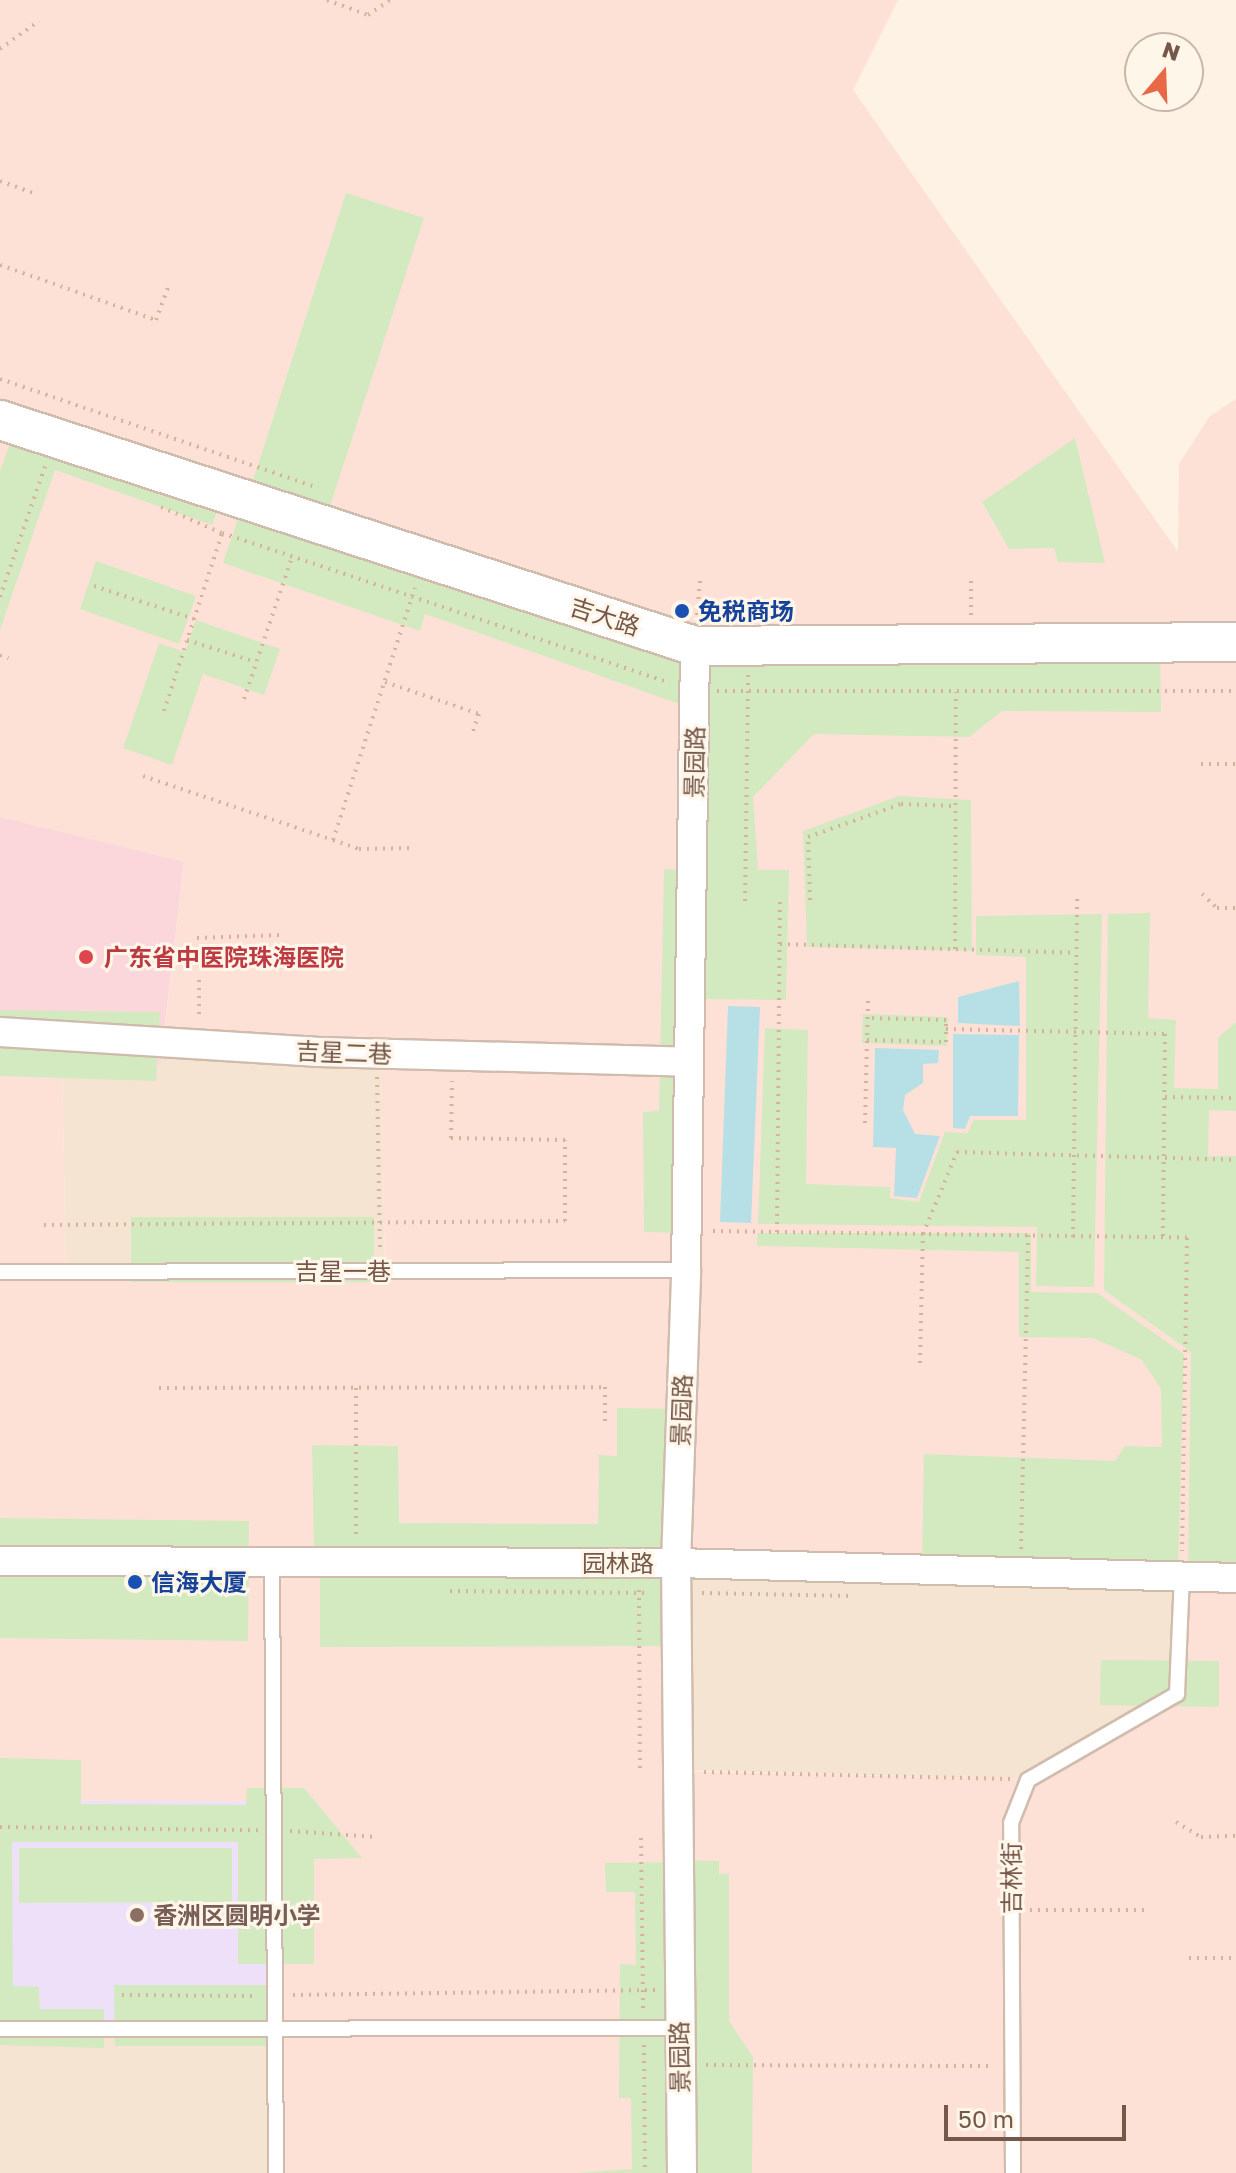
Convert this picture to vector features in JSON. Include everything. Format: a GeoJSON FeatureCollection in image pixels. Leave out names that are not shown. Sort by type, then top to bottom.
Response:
{"type":"FeatureCollection","features":[{"type":"Feature","properties":{"kind":"main road","name":"吉大路"},"geometry":{"type":"LineString","coordinates":[[3,430],[55,438],[425,556],[698,624],[749,645],[1236,642]]}},
{"type":"Feature","properties":{"kind":"street","name":"景园路"},"geometry":{"type":"LineString","coordinates":[[682,2173],[676,1563],[687,1230],[698,624]]}},
{"type":"Feature","properties":{"kind":"street","name":"吉星二巷"},"geometry":{"type":"LineString","coordinates":[[0,1032],[452,1056],[689,1062]]}},
{"type":"Feature","properties":{"kind":"street","name":"园林路"},"geometry":{"type":"LineString","coordinates":[[0,1561],[676,1563],[1236,1578]]}},
{"type":"Feature","properties":{"kind":"lane","name":"吉星一巷"},"geometry":{"type":"LineString","coordinates":[[0,1272],[686,1270]]}},
{"type":"Feature","properties":{"kind":"lane"},"geometry":{"type":"LineString","coordinates":[[272,1560],[276,2173]]}},
{"type":"Feature","properties":{"kind":"lane"},"geometry":{"type":"LineString","coordinates":[[1028,1780],[1177,1694],[1182,1577]]}},
{"type":"Feature","properties":{"kind":"lane","name":"吉林街"},"geometry":{"type":"LineString","coordinates":[[1013,2173],[1011,1823],[1028,1780]]}},
{"type":"Feature","properties":{"kind":"lane"},"geometry":{"type":"LineString","coordinates":[[0,2029],[679,2028]]}},
{"type":"Feature","properties":{"kind":"path"},"geometry":{"type":"LineString","coordinates":[[327,0],[368,15],[390,0]]}},
{"type":"Feature","properties":{"kind":"path"},"geometry":{"type":"LineString","coordinates":[[0,49],[39,21]]}},
{"type":"Feature","properties":{"kind":"path"},"geometry":{"type":"LineString","coordinates":[[0,181],[33,193]]}},
{"type":"Feature","properties":{"kind":"path"},"geometry":{"type":"LineString","coordinates":[[0,265],[156,320],[170,282]]}},
{"type":"Feature","properties":{"kind":"path"},"geometry":{"type":"LineString","coordinates":[[0,379],[331,493]]}},
{"type":"Feature","properties":{"kind":"path"},"geometry":{"type":"LineString","coordinates":[[0,597],[55,438]]}},
{"type":"Feature","properties":{"kind":"path"},"geometry":{"type":"LineString","coordinates":[[164,711],[235,493]]}},
{"type":"Feature","properties":{"kind":"path"},"geometry":{"type":"LineString","coordinates":[[333,840],[425,556]]}},
{"type":"Feature","properties":{"kind":"path"},"geometry":{"type":"LineString","coordinates":[[244,699],[292,557]]}},
{"type":"Feature","properties":{"kind":"path"},"geometry":{"type":"LineString","coordinates":[[94,586],[194,619]]}},
{"type":"Feature","properties":{"kind":"path"},"geometry":{"type":"LineString","coordinates":[[956,618],[987,618]]}},
{"type":"Feature","properties":{"kind":"path"},"geometry":{"type":"LineString","coordinates":[[187,640],[256,662]]}},
{"type":"Feature","properties":{"kind":"path"},"geometry":{"type":"LineString","coordinates":[[745,901],[749,645]]}},
{"type":"Feature","properties":{"kind":"path"},"geometry":{"type":"LineString","coordinates":[[0,655],[8,658]]}},
{"type":"Feature","properties":{"kind":"path"},"geometry":{"type":"LineString","coordinates":[[385,682],[479,714],[472,734]]}},
{"type":"Feature","properties":{"kind":"path"},"geometry":{"type":"LineString","coordinates":[[955,949],[956,692]]}},
{"type":"Feature","properties":{"kind":"path"},"geometry":{"type":"LineString","coordinates":[[1201,764],[1236,764]]}},
{"type":"Feature","properties":{"kind":"path"},"geometry":{"type":"LineString","coordinates":[[143,776],[359,849],[414,848]]}},
{"type":"Feature","properties":{"kind":"path"},"geometry":{"type":"LineString","coordinates":[[810,900],[808,837],[901,804],[955,806]]}},
{"type":"Feature","properties":{"kind":"path"},"geometry":{"type":"LineString","coordinates":[[1202,894],[1217,908],[1236,908]]}},
{"type":"Feature","properties":{"kind":"path"},"geometry":{"type":"LineString","coordinates":[[1073,1237],[1077,896]]}},
{"type":"Feature","properties":{"kind":"path"},"geometry":{"type":"LineString","coordinates":[[777,1232],[780,900]]}},
{"type":"Feature","properties":{"kind":"path"},"geometry":{"type":"LineString","coordinates":[[197,938],[280,935]]}},
{"type":"Feature","properties":{"kind":"path"},"geometry":{"type":"LineString","coordinates":[[780,944],[1076,953]]}},
{"type":"Feature","properties":{"kind":"path"},"geometry":{"type":"LineString","coordinates":[[199,980],[199,1044]]}},
{"type":"Feature","properties":{"kind":"path"},"geometry":{"type":"LineString","coordinates":[[865,1123],[868,997]]}},
{"type":"Feature","properties":{"kind":"path"},"geometry":{"type":"LineString","coordinates":[[867,1018],[946,1020],[946,1042],[867,1040]]}},
{"type":"Feature","properties":{"kind":"path"},"geometry":{"type":"LineString","coordinates":[[946,1029],[1165,1034],[1163,1238]]}},
{"type":"Feature","properties":{"kind":"path"},"geometry":{"type":"LineString","coordinates":[[44,1225],[565,1221],[565,1140],[451,1138],[452,1056]]}},
{"type":"Feature","properties":{"kind":"path"},"geometry":{"type":"LineString","coordinates":[[376,1066],[381,1271]]}},
{"type":"Feature","properties":{"kind":"path"},"geometry":{"type":"LineString","coordinates":[[1165,1097],[1236,1098]]}},
{"type":"Feature","properties":{"kind":"path"},"geometry":{"type":"LineString","coordinates":[[920,1363],[923,1234],[957,1152],[1236,1160]]}},
{"type":"Feature","properties":{"kind":"path"},"geometry":{"type":"LineString","coordinates":[[687,1230],[1187,1238],[1182,1577]]}},
{"type":"Feature","properties":{"kind":"path"},"geometry":{"type":"LineString","coordinates":[[1021,1573],[1028,1235]]}},
{"type":"Feature","properties":{"kind":"path"},"geometry":{"type":"LineString","coordinates":[[159,1388],[605,1387],[605,1426]]}},
{"type":"Feature","properties":{"kind":"path"},"geometry":{"type":"LineString","coordinates":[[356,1388],[356,1561]]}},
{"type":"Feature","properties":{"kind":"path"},"geometry":{"type":"LineString","coordinates":[[640,1563],[640,1772]]}},
{"type":"Feature","properties":{"kind":"path"},"geometry":{"type":"LineString","coordinates":[[448,1591],[866,1597]]}},
{"type":"Feature","properties":{"kind":"path"},"geometry":{"type":"LineString","coordinates":[[677,1772],[1028,1780]]}},
{"type":"Feature","properties":{"kind":"path"},"geometry":{"type":"LineString","coordinates":[[1176,1822],[1201,1837],[1236,1836]]}},
{"type":"Feature","properties":{"kind":"path"},"geometry":{"type":"LineString","coordinates":[[0,1827],[274,1830],[377,1837]]}},
{"type":"Feature","properties":{"kind":"path"},"geometry":{"type":"LineString","coordinates":[[641,1838],[645,2173]]}},
{"type":"Feature","properties":{"kind":"path"},"geometry":{"type":"LineString","coordinates":[[1011,1910],[1147,1910]]}},
{"type":"Feature","properties":{"kind":"path"},"geometry":{"type":"LineString","coordinates":[[1189,1958],[1236,1958]]}},
{"type":"Feature","properties":{"kind":"path"},"geometry":{"type":"LineString","coordinates":[[122,1995],[678,1990]]}},
{"type":"Feature","properties":{"kind":"path"},"geometry":{"type":"LineString","coordinates":[[679,2065],[1012,2067]]}},
{"type":"Feature","properties":{"kind":"shaded area"},"geometry":{"type":"Polygon","coordinates":[[[0,0],[898,0],[853,90],[1178,552],[1179,464],[1210,416],[1236,399],[1236,2173],[276,2173],[274,1802],[0,1800],[0,1051],[62,1057],[66,1272],[385,1271],[381,1054],[163,1042],[184,863],[0,817],[0,0]],[[676,1563],[678,1771],[1028,1779],[1184,1691],[1182,1577],[676,1563]]]}},
{"type":"Feature","properties":{"kind":"shaded area","name":"广东省中医院珠海医院"},"geometry":{"type":"Polygon","coordinates":[[[0,817],[184,862],[160,1065],[0,1051],[0,817]]]}},
{"type":"Feature","properties":{"kind":"shaded area"},"geometry":{"type":"Polygon","coordinates":[[[163,1042],[381,1054],[385,1271],[66,1272],[62,1057],[159,1065],[163,1042]]]}},
{"type":"Feature","properties":{"kind":"shaded area"},"geometry":{"type":"Polygon","coordinates":[[[676,1563],[1182,1577],[1184,1690],[1028,1779],[678,1770],[676,1563]]]}},
{"type":"Feature","properties":{"kind":"shaded area","name":"香洲区圆明小学"},"geometry":{"type":"Polygon","coordinates":[[[0,1800],[274,1802],[275,2030],[0,2028],[0,1800]]]}},
{"type":"Feature","properties":{"kind":"shaded area"},"geometry":{"type":"Polygon","coordinates":[[[0,2029],[275,2030],[276,2173],[0,2173],[0,2029]]]}},
{"type":"Feature","properties":{"kind":"green space"},"geometry":{"type":"Polygon","coordinates":[[[346,193],[424,218],[330,506],[253,480],[346,193]]]}},
{"type":"Feature","properties":{"kind":"green space"},"geometry":{"type":"Polygon","coordinates":[[[14,432],[221,500],[212,525],[55,470],[0,630],[0,471],[14,432]]]}},
{"type":"Feature","properties":{"kind":"green space"},"geometry":{"type":"Polygon","coordinates":[[[1075,438],[1105,563],[1058,562],[1054,548],[1009,549],[982,502],[1075,438]]]}},
{"type":"Feature","properties":{"kind":"green space"},"geometry":{"type":"Polygon","coordinates":[[[242,507],[687,652],[685,706],[425,614],[420,631],[223,563],[242,507]]]}},
{"type":"Feature","properties":{"kind":"green space"},"geometry":{"type":"Polygon","coordinates":[[[96,561],[196,596],[179,644],[80,609],[96,561]]]}},
{"type":"Feature","properties":{"kind":"green space"},"geometry":{"type":"Polygon","coordinates":[[[196,620],[280,649],[264,695],[203,674],[172,765],[123,748],[159,643],[185,652],[196,620]]]}},
{"type":"Feature","properties":{"kind":"green space"},"geometry":{"type":"Polygon","coordinates":[[[1160,648],[1161,712],[1002,711],[969,737],[814,734],[753,797],[758,870],[789,870],[786,1000],[697,999],[701,653],[1160,648]]]}},
{"type":"Feature","properties":{"kind":"green space"},"geometry":{"type":"Polygon","coordinates":[[[899,796],[971,800],[972,951],[807,947],[803,831],[899,796]]]}},
{"type":"Feature","properties":{"kind":"green space"},"geometry":{"type":"Polygon","coordinates":[[[664,869],[687,870],[681,1233],[644,1232],[643,1112],[659,1111],[664,869]]]}},
{"type":"Feature","properties":{"kind":"green space"},"geometry":{"type":"Polygon","coordinates":[[[1150,913],[1148,1018],[1176,1020],[1174,1088],[1218,1089],[1218,1038],[1236,1022],[1236,1111],[1209,1110],[1208,1156],[1236,1156],[1236,1567],[1188,1570],[1191,1352],[1104,1290],[1108,914],[1150,913]]]}},
{"type":"Feature","properties":{"kind":"green space"},"geometry":{"type":"Polygon","coordinates":[[[1102,914],[1094,1287],[1036,1286],[1037,1227],[758,1224],[765,1028],[808,1030],[806,1184],[890,1187],[890,1198],[919,1202],[945,1132],[968,1133],[973,1120],[1026,1120],[1026,957],[976,955],[976,916],[1102,914]]]}},
{"type":"Feature","properties":{"kind":"green space"},"geometry":{"type":"Polygon","coordinates":[[[0,1010],[160,1012],[156,1081],[0,1076],[0,1010]]]}},
{"type":"Feature","properties":{"kind":"green space"},"geometry":{"type":"Polygon","coordinates":[[[863,1014],[948,1017],[947,1046],[862,1043],[863,1014]]]}},
{"type":"Feature","properties":{"kind":"green space"},"geometry":{"type":"Polygon","coordinates":[[[131,1217],[374,1217],[374,1282],[131,1282],[131,1217]]]}},
{"type":"Feature","properties":{"kind":"green space"},"geometry":{"type":"Polygon","coordinates":[[[757,1233],[1031,1233],[1031,1292],[1097,1293],[1184,1354],[1178,1572],[922,1562],[924,1454],[1115,1461],[1125,1446],[1162,1447],[1161,1389],[1142,1360],[1093,1338],[1019,1337],[1019,1252],[757,1246],[757,1233]]]}},
{"type":"Feature","properties":{"kind":"green space"},"geometry":{"type":"Polygon","coordinates":[[[617,1408],[675,1409],[671,1559],[314,1552],[312,1445],[398,1446],[399,1523],[598,1524],[599,1455],[617,1456],[617,1408]]]}},
{"type":"Feature","properties":{"kind":"green space"},"geometry":{"type":"Polygon","coordinates":[[[0,1518],[249,1521],[248,1641],[0,1638],[0,1518]]]}},
{"type":"Feature","properties":{"kind":"green space"},"geometry":{"type":"Polygon","coordinates":[[[320,1568],[664,1570],[663,1646],[320,1647],[320,1568]]]}},
{"type":"Feature","properties":{"kind":"green space"},"geometry":{"type":"Polygon","coordinates":[[[1101,1660],[1219,1661],[1219,1707],[1100,1705],[1101,1660]]]}},
{"type":"Feature","properties":{"kind":"green space"},"geometry":{"type":"Polygon","coordinates":[[[0,1758],[81,1760],[81,1804],[246,1805],[247,1788],[304,1788],[362,1858],[314,1859],[314,1964],[238,1964],[238,1842],[12,1842],[13,1986],[39,1987],[40,2009],[104,2009],[104,2048],[0,2045],[0,1758]]]}},
{"type":"Feature","properties":{"kind":"green space"},"geometry":{"type":"Polygon","coordinates":[[[19,1848],[232,1848],[232,1902],[19,1903],[19,1848]]]}},
{"type":"Feature","properties":{"kind":"green space"},"geometry":{"type":"Polygon","coordinates":[[[682,1860],[719,1861],[719,1874],[729,1874],[729,2021],[753,2057],[752,2173],[686,2173],[682,1860]]]}},
{"type":"Feature","properties":{"kind":"green space"},"geometry":{"type":"Polygon","coordinates":[[[674,1862],[677,2173],[576,2173],[632,2169],[631,2098],[619,2098],[620,1964],[636,1965],[635,1892],[606,1892],[605,1863],[674,1862]]]}},
{"type":"Feature","properties":{"kind":"green space"},"geometry":{"type":"Polygon","coordinates":[[[114,1985],[268,1985],[269,2046],[115,2046],[114,1985]]]}},
{"type":"Feature","properties":{"kind":"water"},"geometry":{"type":"Polygon","coordinates":[[[1019,981],[1020,1026],[958,1023],[958,997],[1019,981]]]}},
{"type":"Feature","properties":{"kind":"water"},"geometry":{"type":"Polygon","coordinates":[[[728,1006],[760,1007],[751,1223],[720,1222],[728,1006]]]}},
{"type":"Feature","properties":{"kind":"water"},"geometry":{"type":"Polygon","coordinates":[[[953,1034],[1019,1035],[1018,1116],[970,1116],[965,1129],[953,1128],[953,1034]]]}},
{"type":"Feature","properties":{"kind":"water"},"geometry":{"type":"Polygon","coordinates":[[[875,1048],[939,1050],[938,1063],[923,1064],[923,1083],[905,1095],[903,1110],[915,1134],[940,1136],[917,1198],[894,1196],[896,1148],[873,1147],[875,1048]]]}},
{"type":"Feature","properties":{"kind":"place","name":"免税商场"},"geometry":{"type":"Point","coordinates":[682,611]}},
{"type":"Feature","properties":{"kind":"place","name":"广东省中医院珠海医院"},"geometry":{"type":"Point","coordinates":[86,957]}},
{"type":"Feature","properties":{"kind":"place","name":"信海大厦"},"geometry":{"type":"Point","coordinates":[135,1582]}},
{"type":"Feature","properties":{"kind":"place","name":"香洲区圆明小学"},"geometry":{"type":"Point","coordinates":[137,1915]}}]}
